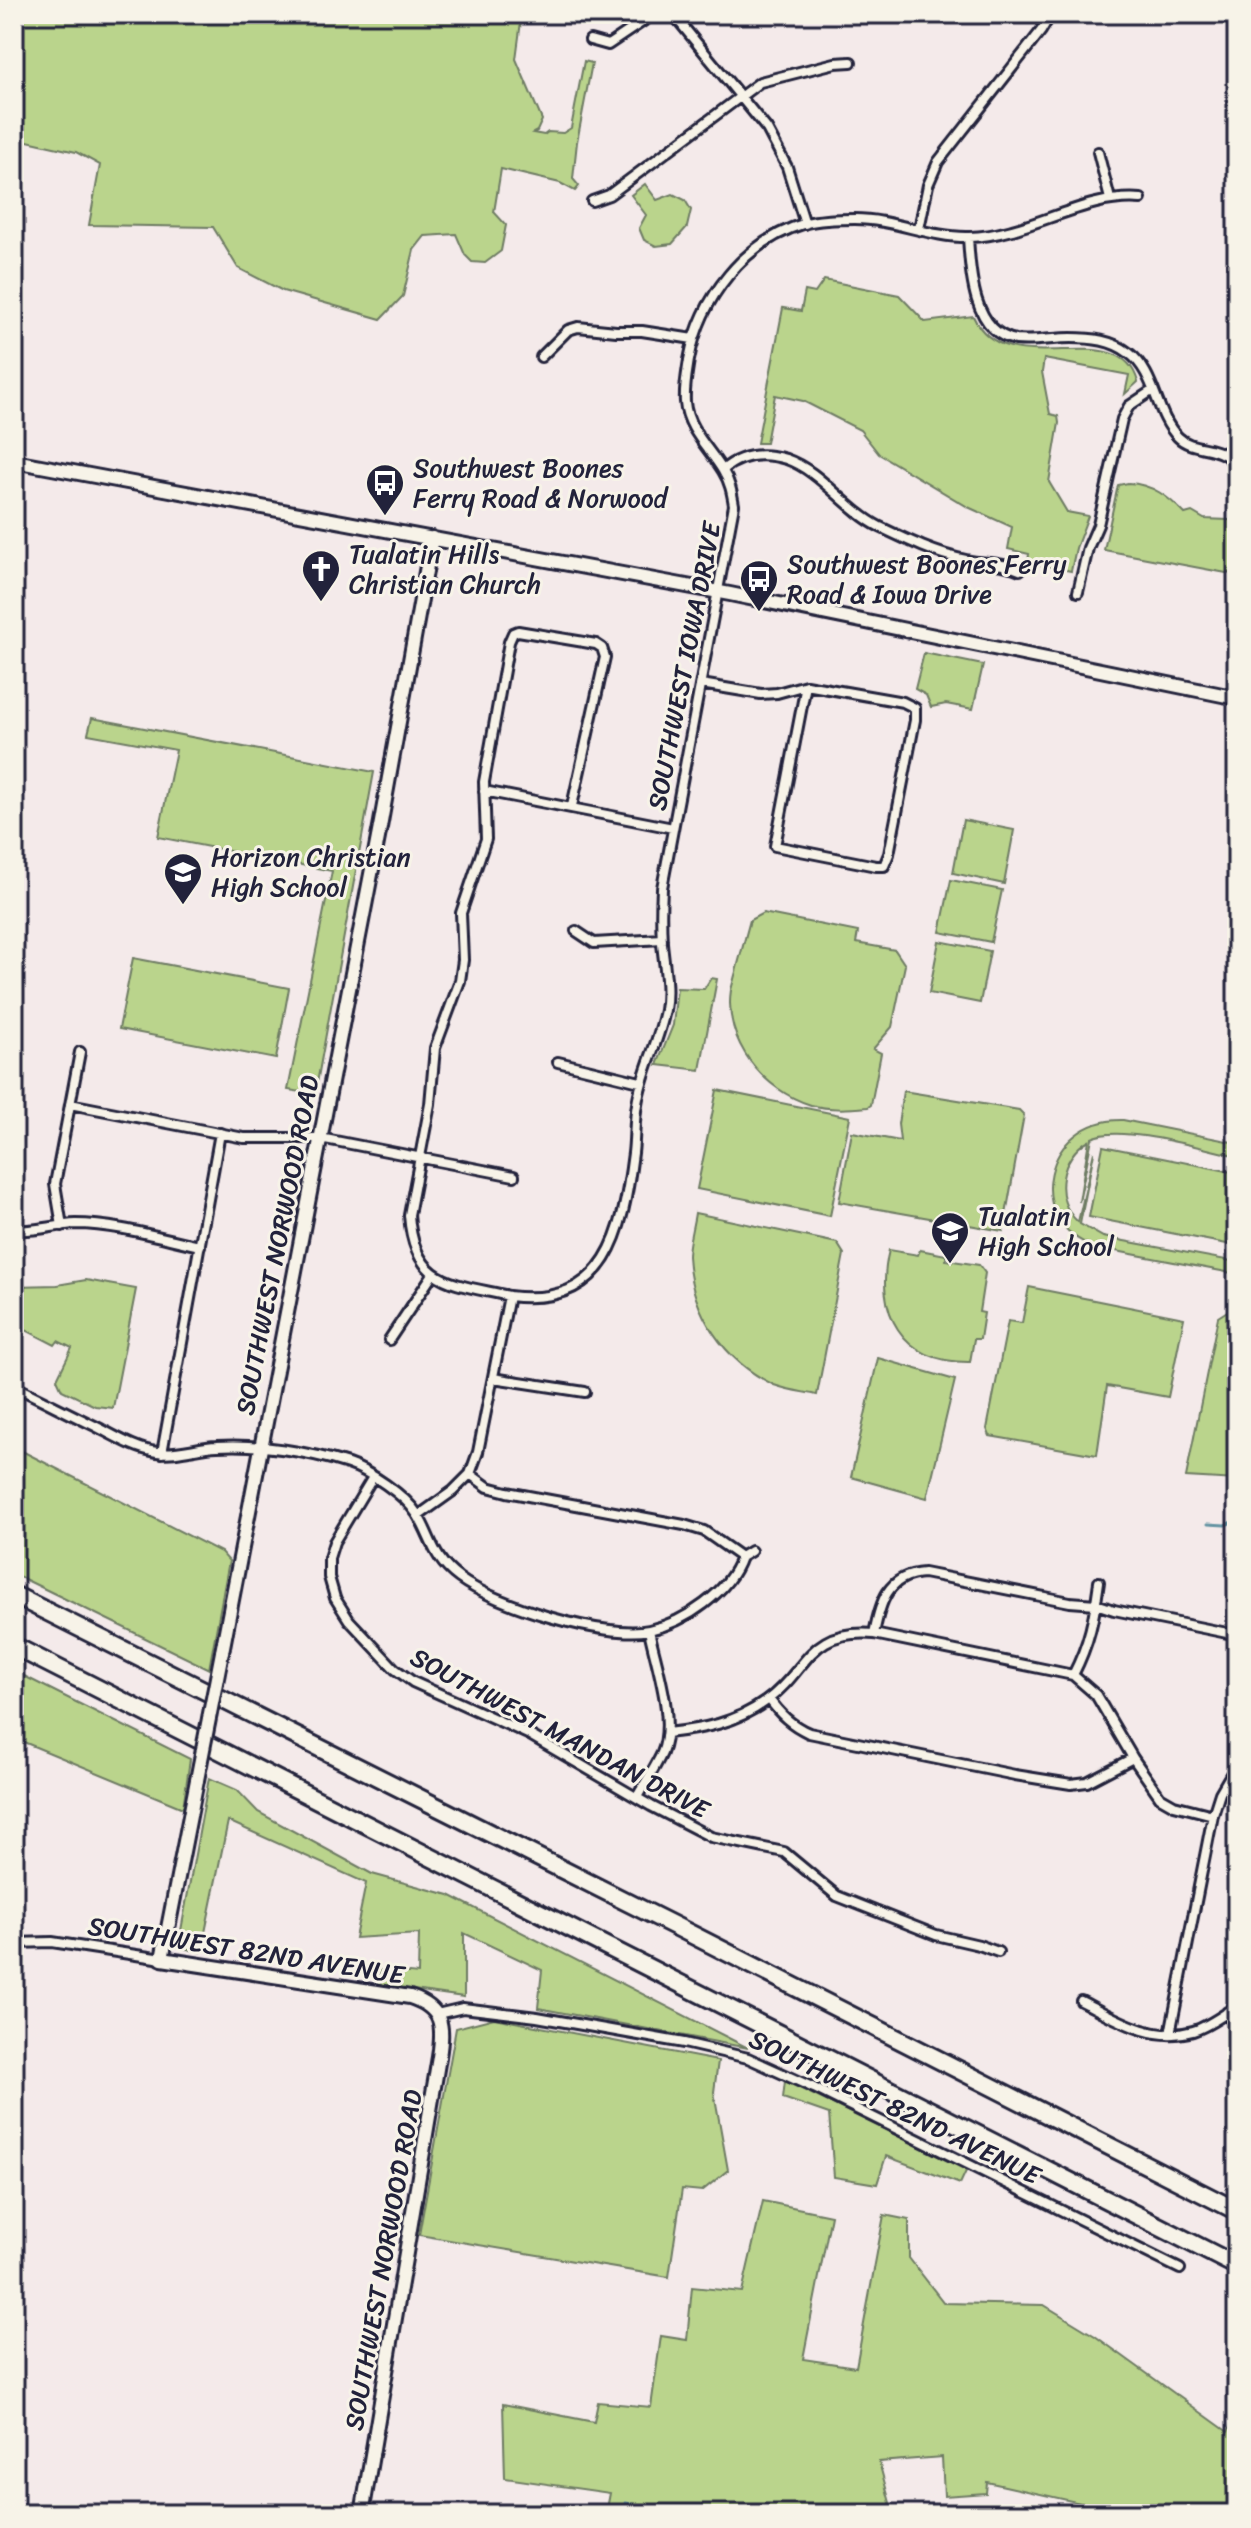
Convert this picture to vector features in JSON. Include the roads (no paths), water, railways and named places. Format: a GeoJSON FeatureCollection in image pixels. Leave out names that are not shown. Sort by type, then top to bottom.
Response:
{"type":"FeatureCollection","features":[{"type":"Feature","properties":{"kind":"highway"},"geometry":{"type":"LineString","coordinates":[[14,1595],[691,1933],[1237,2211]]}},
{"type":"Feature","properties":{"kind":"highway"},"geometry":{"type":"LineString","coordinates":[[14,1646],[1237,2266]]}},
{"type":"Feature","properties":{"kind":"street"},"geometry":{"type":"LineString","coordinates":[[590,40],[608,45],[654,14]]}},
{"type":"Feature","properties":{"kind":"street"},"geometry":{"type":"LineString","coordinates":[[673,14],[767,129],[787,167],[805,224]]}},
{"type":"Feature","properties":{"kind":"street"},"geometry":{"type":"LineString","coordinates":[[919,229],[928,185],[938,162],[1051,14]]}},
{"type":"Feature","properties":{"kind":"street"},"geometry":{"type":"LineString","coordinates":[[592,201],[609,195],[760,82],[787,73],[851,62]]}},
{"type":"Feature","properties":{"kind":"street"},"geometry":{"type":"LineString","coordinates":[[1098,152],[1110,199]]}},
{"type":"Feature","properties":{"kind":"street","name":"SOUTHWEST IOWA DRIVE"},"geometry":{"type":"LineString","coordinates":[[433,1274],[448,1282],[509,1296],[540,1298],[577,1287],[590,1276],[614,1245],[620,1229],[633,1154],[640,1082],[665,1010],[667,989],[662,939],[662,888],[734,505],[731,485],[694,429],[685,404],[693,339],[705,308],[724,280],[748,256],[805,224],[859,219],[968,237],[999,232],[1110,199],[1141,199]]}},
{"type":"Feature","properties":{"kind":"street"},"geometry":{"type":"LineString","coordinates":[[968,237],[973,282],[985,318],[994,331],[1019,340],[1086,338],[1110,342],[1140,363],[1176,435],[1197,447],[1222,453],[1237,465]]}},
{"type":"Feature","properties":{"kind":"street"},"geometry":{"type":"LineString","coordinates":[[541,357],[568,330],[578,327],[642,331],[693,339]]}},
{"type":"Feature","properties":{"kind":"street"},"geometry":{"type":"LineString","coordinates":[[1078,592],[1088,548],[1098,525],[1122,419],[1129,406],[1153,390]]}},
{"type":"Feature","properties":{"kind":"street"},"geometry":{"type":"LineString","coordinates":[[723,470],[733,461],[754,455],[787,460],[805,468],[855,512],[877,525],[934,551],[964,560],[1006,564],[1020,570]]}},
{"type":"Feature","properties":{"kind":"street"},"geometry":{"type":"LineString","coordinates":[[14,461],[718,592],[1237,698]]}},
{"type":"Feature","properties":{"kind":"street","name":"SOUTHWEST NORWOOD ROAD"},"geometry":{"type":"LineString","coordinates":[[162,1959],[432,538]]}},
{"type":"Feature","properties":{"kind":"street"},"geometry":{"type":"LineString","coordinates":[[389,1340],[433,1274],[424,1265],[410,1233],[409,1215],[430,1104],[435,1048],[460,981],[463,960],[461,913],[486,839],[484,791],[513,633],[524,631],[596,644],[602,648],[605,657],[572,806]]}},
{"type":"Feature","properties":{"kind":"street"},"geometry":{"type":"LineString","coordinates":[[701,684],[761,694],[806,685],[903,702],[915,708],[889,854],[884,866],[775,846],[806,685]]}},
{"type":"Feature","properties":{"kind":"street"},"geometry":{"type":"LineString","coordinates":[[484,791],[673,828]]}},
{"type":"Feature","properties":{"kind":"street"},"geometry":{"type":"LineString","coordinates":[[576,931],[594,943],[662,939]]}},
{"type":"Feature","properties":{"kind":"street"},"geometry":{"type":"LineString","coordinates":[[62,1226],[55,1184],[80,1052]]}},
{"type":"Feature","properties":{"kind":"street"},"geometry":{"type":"LineString","coordinates":[[558,1062],[640,1082]]}},
{"type":"Feature","properties":{"kind":"street"},"geometry":{"type":"LineString","coordinates":[[70,1104],[259,1139],[293,1136],[320,1138],[514,1176]]}},
{"type":"Feature","properties":{"kind":"street"},"geometry":{"type":"LineString","coordinates":[[162,1453],[220,1133]]}},
{"type":"Feature","properties":{"kind":"street"},"geometry":{"type":"LineString","coordinates":[[14,1230],[95,1226],[200,1246]]}},
{"type":"Feature","properties":{"kind":"street"},"geometry":{"type":"LineString","coordinates":[[418,1516],[453,1491],[470,1474],[478,1452],[509,1296]]}},
{"type":"Feature","properties":{"kind":"street"},"geometry":{"type":"LineString","coordinates":[[493,1378],[585,1392]]}},
{"type":"Feature","properties":{"kind":"street"},"geometry":{"type":"LineString","coordinates":[[14,1386],[130,1444],[162,1453],[216,1446],[260,1447],[350,1465],[389,1487],[418,1516],[439,1558],[456,1576],[476,1590],[511,1605],[603,1630],[649,1630],[697,1609],[736,1571],[741,1557],[751,1551]]}},
{"type":"Feature","properties":{"kind":"street"},"geometry":{"type":"LineString","coordinates":[[470,1474],[488,1487],[507,1492],[704,1531],[741,1557]]}},
{"type":"Feature","properties":{"kind":"street","name":"SOUTHWEST MANDAN DRIVE"},"geometry":{"type":"LineString","coordinates":[[373,1477],[334,1542],[329,1558],[329,1577],[335,1598],[349,1620],[395,1669],[413,1682],[528,1734],[711,1837],[784,1852],[833,1894],[936,1935],[998,1952]]}},
{"type":"Feature","properties":{"kind":"street"},"geometry":{"type":"LineString","coordinates":[[874,1634],[884,1594],[901,1579],[916,1574],[933,1574],[1070,1602],[1096,1604],[1237,1635]]}},
{"type":"Feature","properties":{"kind":"street"},"geometry":{"type":"LineString","coordinates":[[1073,1675],[1093,1629],[1099,1582]]}},
{"type":"Feature","properties":{"kind":"street"},"geometry":{"type":"LineString","coordinates":[[637,1797],[662,1752],[667,1733],[667,1715],[649,1630]]}},
{"type":"Feature","properties":{"kind":"street"},"geometry":{"type":"LineString","coordinates":[[667,1733],[733,1720],[769,1699],[811,1652],[824,1642],[853,1632],[874,1634],[1073,1675],[1096,1695],[1160,1797],[1174,1805],[1213,1815]]}},
{"type":"Feature","properties":{"kind":"street"},"geometry":{"type":"LineString","coordinates":[[769,1699],[781,1715],[809,1733],[1015,1775],[1071,1784],[1087,1782],[1133,1758]]}},
{"type":"Feature","properties":{"kind":"street"},"geometry":{"type":"LineString","coordinates":[[1170,2034],[1213,1815],[1220,1793],[1237,1764]]}},
{"type":"Feature","properties":{"kind":"street","name":"SOUTHWEST 82ND AVENUE"},"geometry":{"type":"LineString","coordinates":[[14,1943],[52,1942],[396,1994],[422,2001],[437,2014],[463,2008],[523,2015],[671,2040],[748,2058],[1180,2269]]}},
{"type":"Feature","properties":{"kind":"street"},"geometry":{"type":"LineString","coordinates":[[1081,2001],[1133,2028],[1170,2034],[1192,2031],[1237,2006]]}},
{"type":"Feature","properties":{"kind":"street"},"geometry":{"type":"LineString","coordinates":[[1227,2012],[1237,2031]]}},
{"type":"Feature","properties":{"kind":"street","name":"SOUTHWEST NORWOOD ROAD"},"geometry":{"type":"LineString","coordinates":[[362,2514],[439,2057],[442,2037],[437,2014]]}},
{"type":"Feature","properties":{"kind":"waterway"},"geometry":{"type":"LineString","coordinates":[[1208,1524],[1225,1525],[1237,1520]]}},
{"type":"Feature","properties":{"kind":"waterway"},"geometry":{"type":"LineString","coordinates":[[626,2503],[672,2514]]}},
{"type":"Feature","properties":{"kind":"waterway"},"geometry":{"type":"LineString","coordinates":[[685,2514],[692,2514]]}},
{"type":"Feature","properties":{"kind":"place","name":"Southwest Boones Ferry Road & Norwood"},"geometry":{"type":"Point","coordinates":[385,517]}},
{"type":"Feature","properties":{"kind":"place","name":"Tualatin Hills Christian Church"},"geometry":{"type":"Point","coordinates":[321,603]}},
{"type":"Feature","properties":{"kind":"place","name":"Southwest Boones Ferry Road & Iowa Drive"},"geometry":{"type":"Point","coordinates":[759,613]}},
{"type":"Feature","properties":{"kind":"place","name":"Horizon Christian High School"},"geometry":{"type":"Point","coordinates":[183,906]}},
{"type":"Feature","properties":{"kind":"place","name":"Tualatin High School"},"geometry":{"type":"Point","coordinates":[950,1265]}}]}
